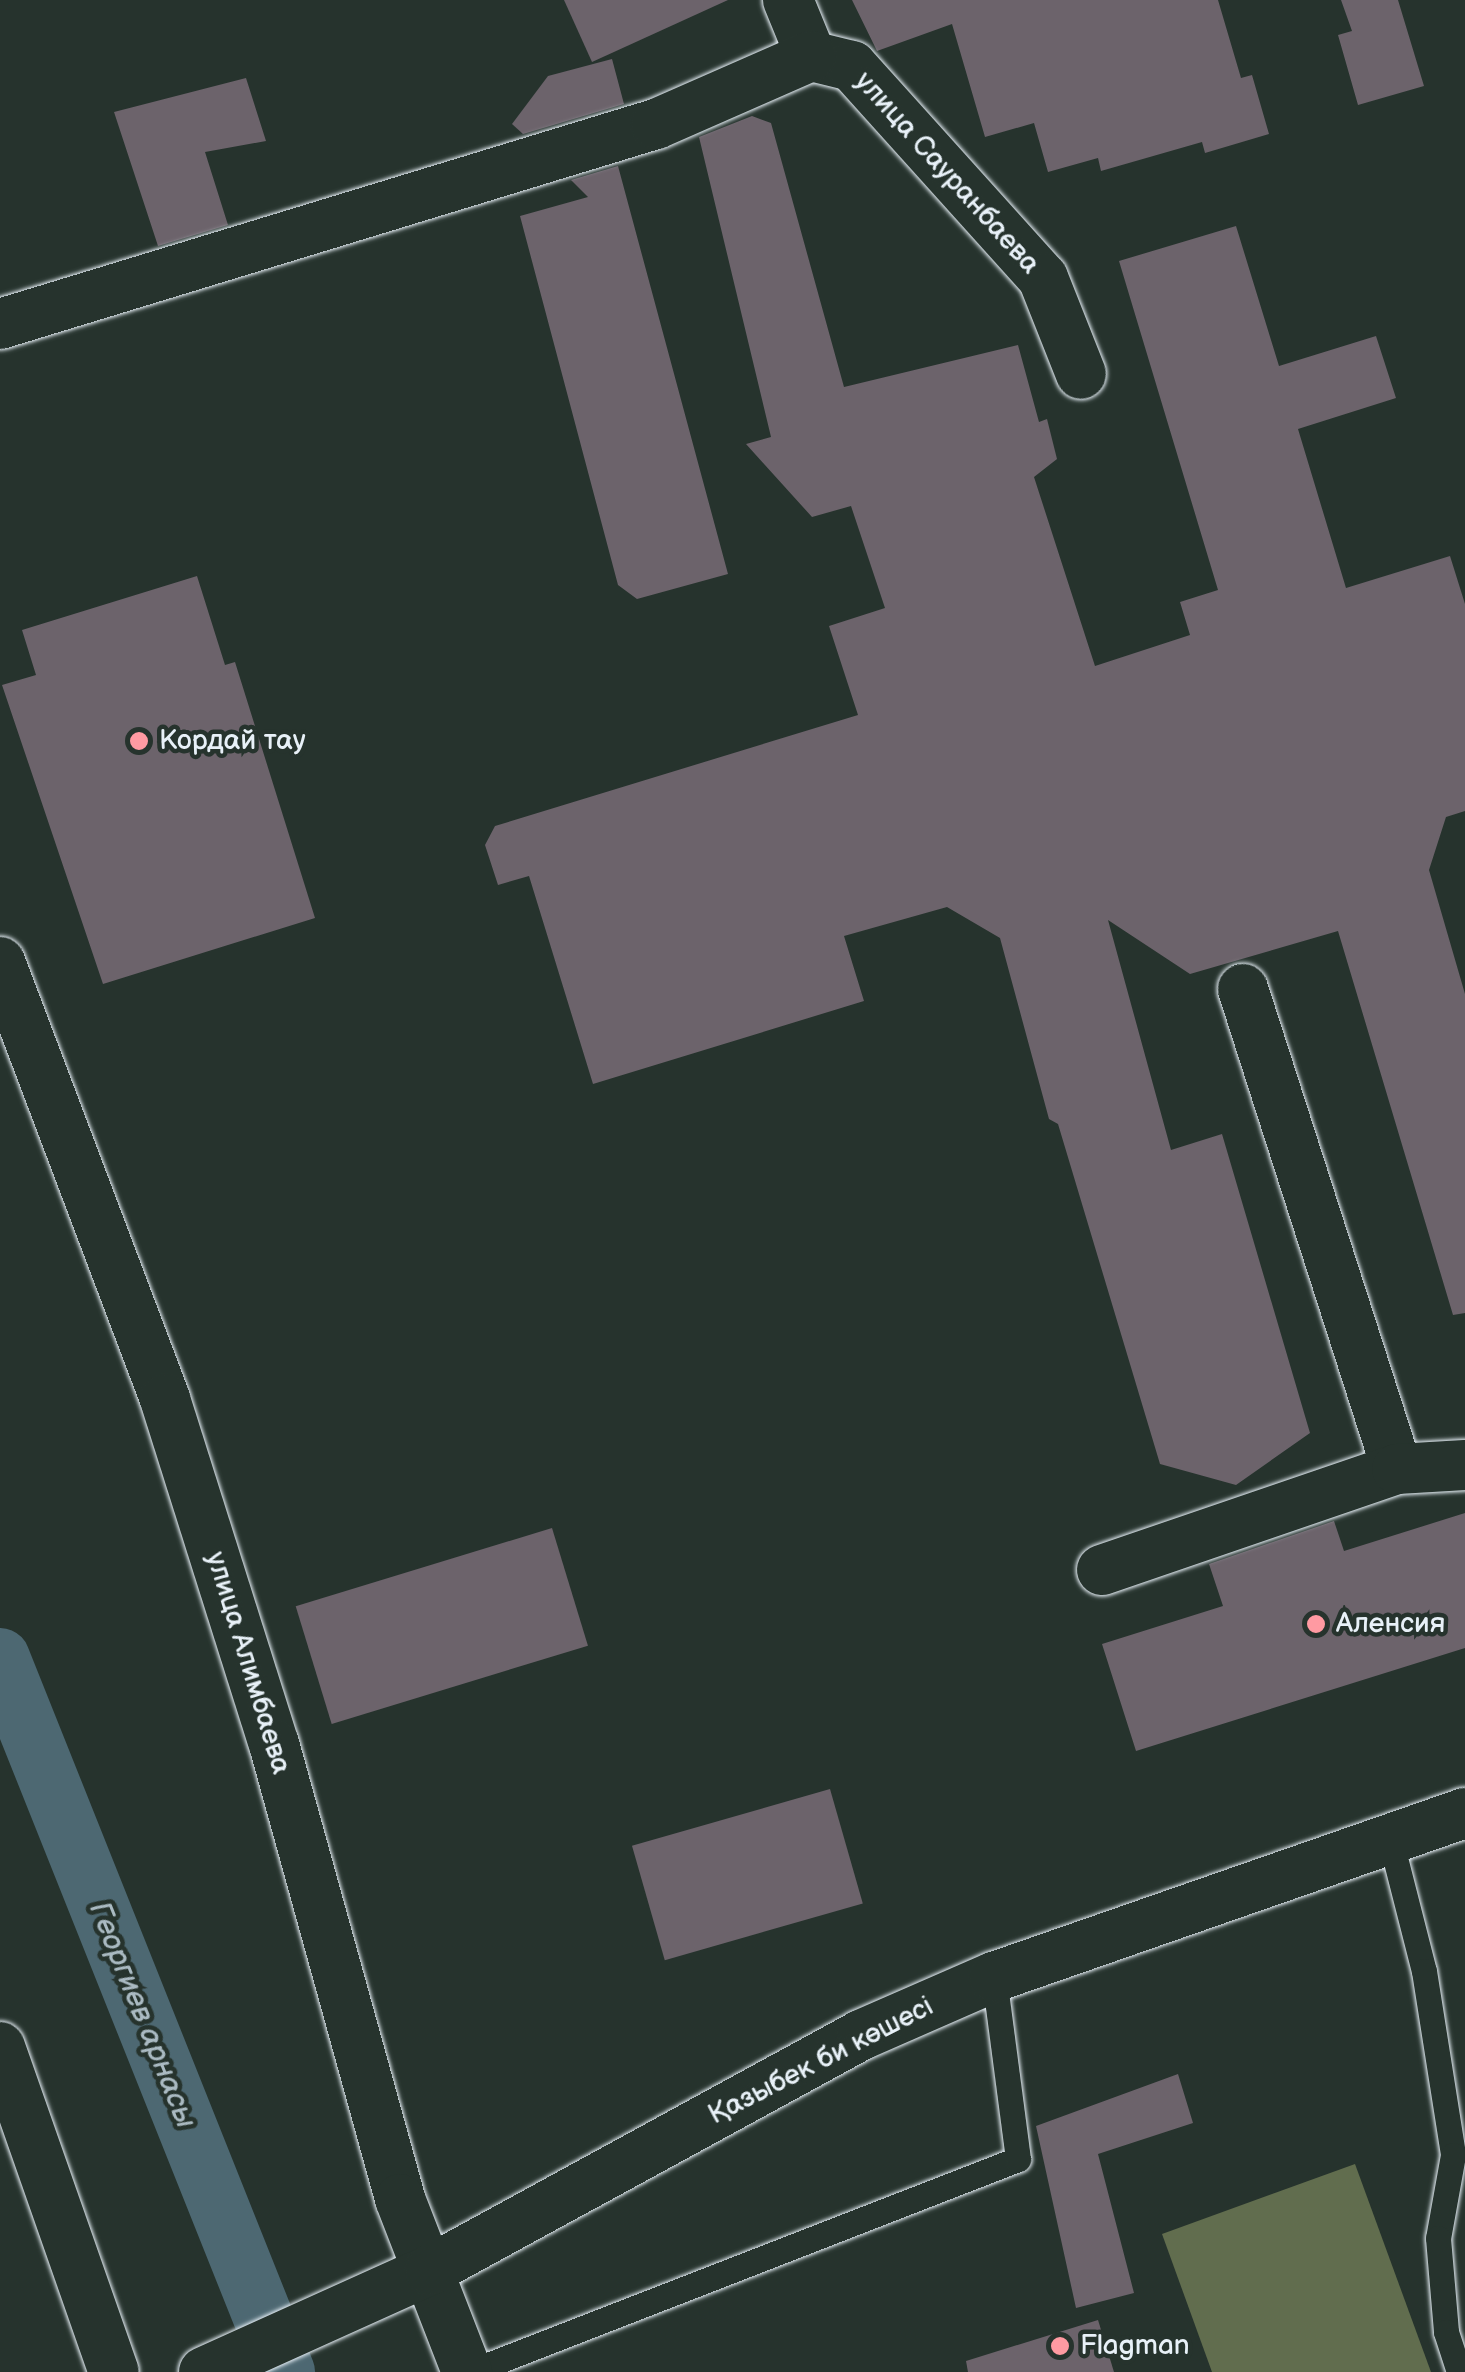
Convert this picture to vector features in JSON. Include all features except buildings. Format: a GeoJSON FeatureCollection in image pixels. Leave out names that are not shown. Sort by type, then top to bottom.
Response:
{"type":"FeatureCollection","features":[{"type":"Feature","properties":{"kind":"street"},"geometry":{"type":"LineString","coordinates":[[0,324],[656,124],[811,56],[788,0]]}},
{"type":"Feature","properties":{"kind":"street","name":"улица Сауранбаева"},"geometry":{"type":"LineString","coordinates":[[811,56],[852,66],[1043,278],[1081,374]]}},
{"type":"Feature","properties":{"kind":"street","name":"улица Алимбаева"},"geometry":{"type":"LineString","coordinates":[[0,962],[165,1399],[274,1744],[400,2199],[468,2372]]}},
{"type":"Feature","properties":{"kind":"street"},"geometry":{"type":"LineString","coordinates":[[1243,989],[1396,1469]]}},
{"type":"Feature","properties":{"kind":"street"},"geometry":{"type":"LineString","coordinates":[[1102,1570],[1396,1469],[1465,1466]]}},
{"type":"Feature","properties":{"kind":"street","name":"Қазыбек би көшесі"},"geometry":{"type":"LineString","coordinates":[[204,2372],[430,2270],[861,2034],[994,1976],[1465,1813]]}},
{"type":"Feature","properties":{"kind":"street"},"geometry":{"type":"LineString","coordinates":[[0,2046],[114,2372]]}},
{"type":"Feature","properties":{"kind":"lane"},"geometry":{"type":"LineString","coordinates":[[1390,1838],[1424,1971],[1453,2156],[1438,2238],[1446,2332],[1460,2372]]}},
{"type":"Feature","properties":{"kind":"lane"},"geometry":{"type":"LineString","coordinates":[[468,2372],[1018,2160],[994,1976]]}},
{"type":"Feature","properties":{"kind":"green space"},"geometry":{"type":"Polygon","coordinates":[[[1355,2164],[1431,2372],[1212,2372],[1162,2234],[1355,2164]]]}},
{"type":"Feature","properties":{"kind":"waterway","name":"Георгиев арнасы"},"geometry":{"type":"LineString","coordinates":[[0,1658],[285,2372]]}},
{"type":"Feature","properties":{"kind":"place","name":"Кордай тау"},"geometry":{"type":"Point","coordinates":[139,741]}},
{"type":"Feature","properties":{"kind":"place","name":"Аленсия"},"geometry":{"type":"Point","coordinates":[1316,1624]}},
{"type":"Feature","properties":{"kind":"place","name":"Flagman"},"geometry":{"type":"Point","coordinates":[1060,2346]}}]}
